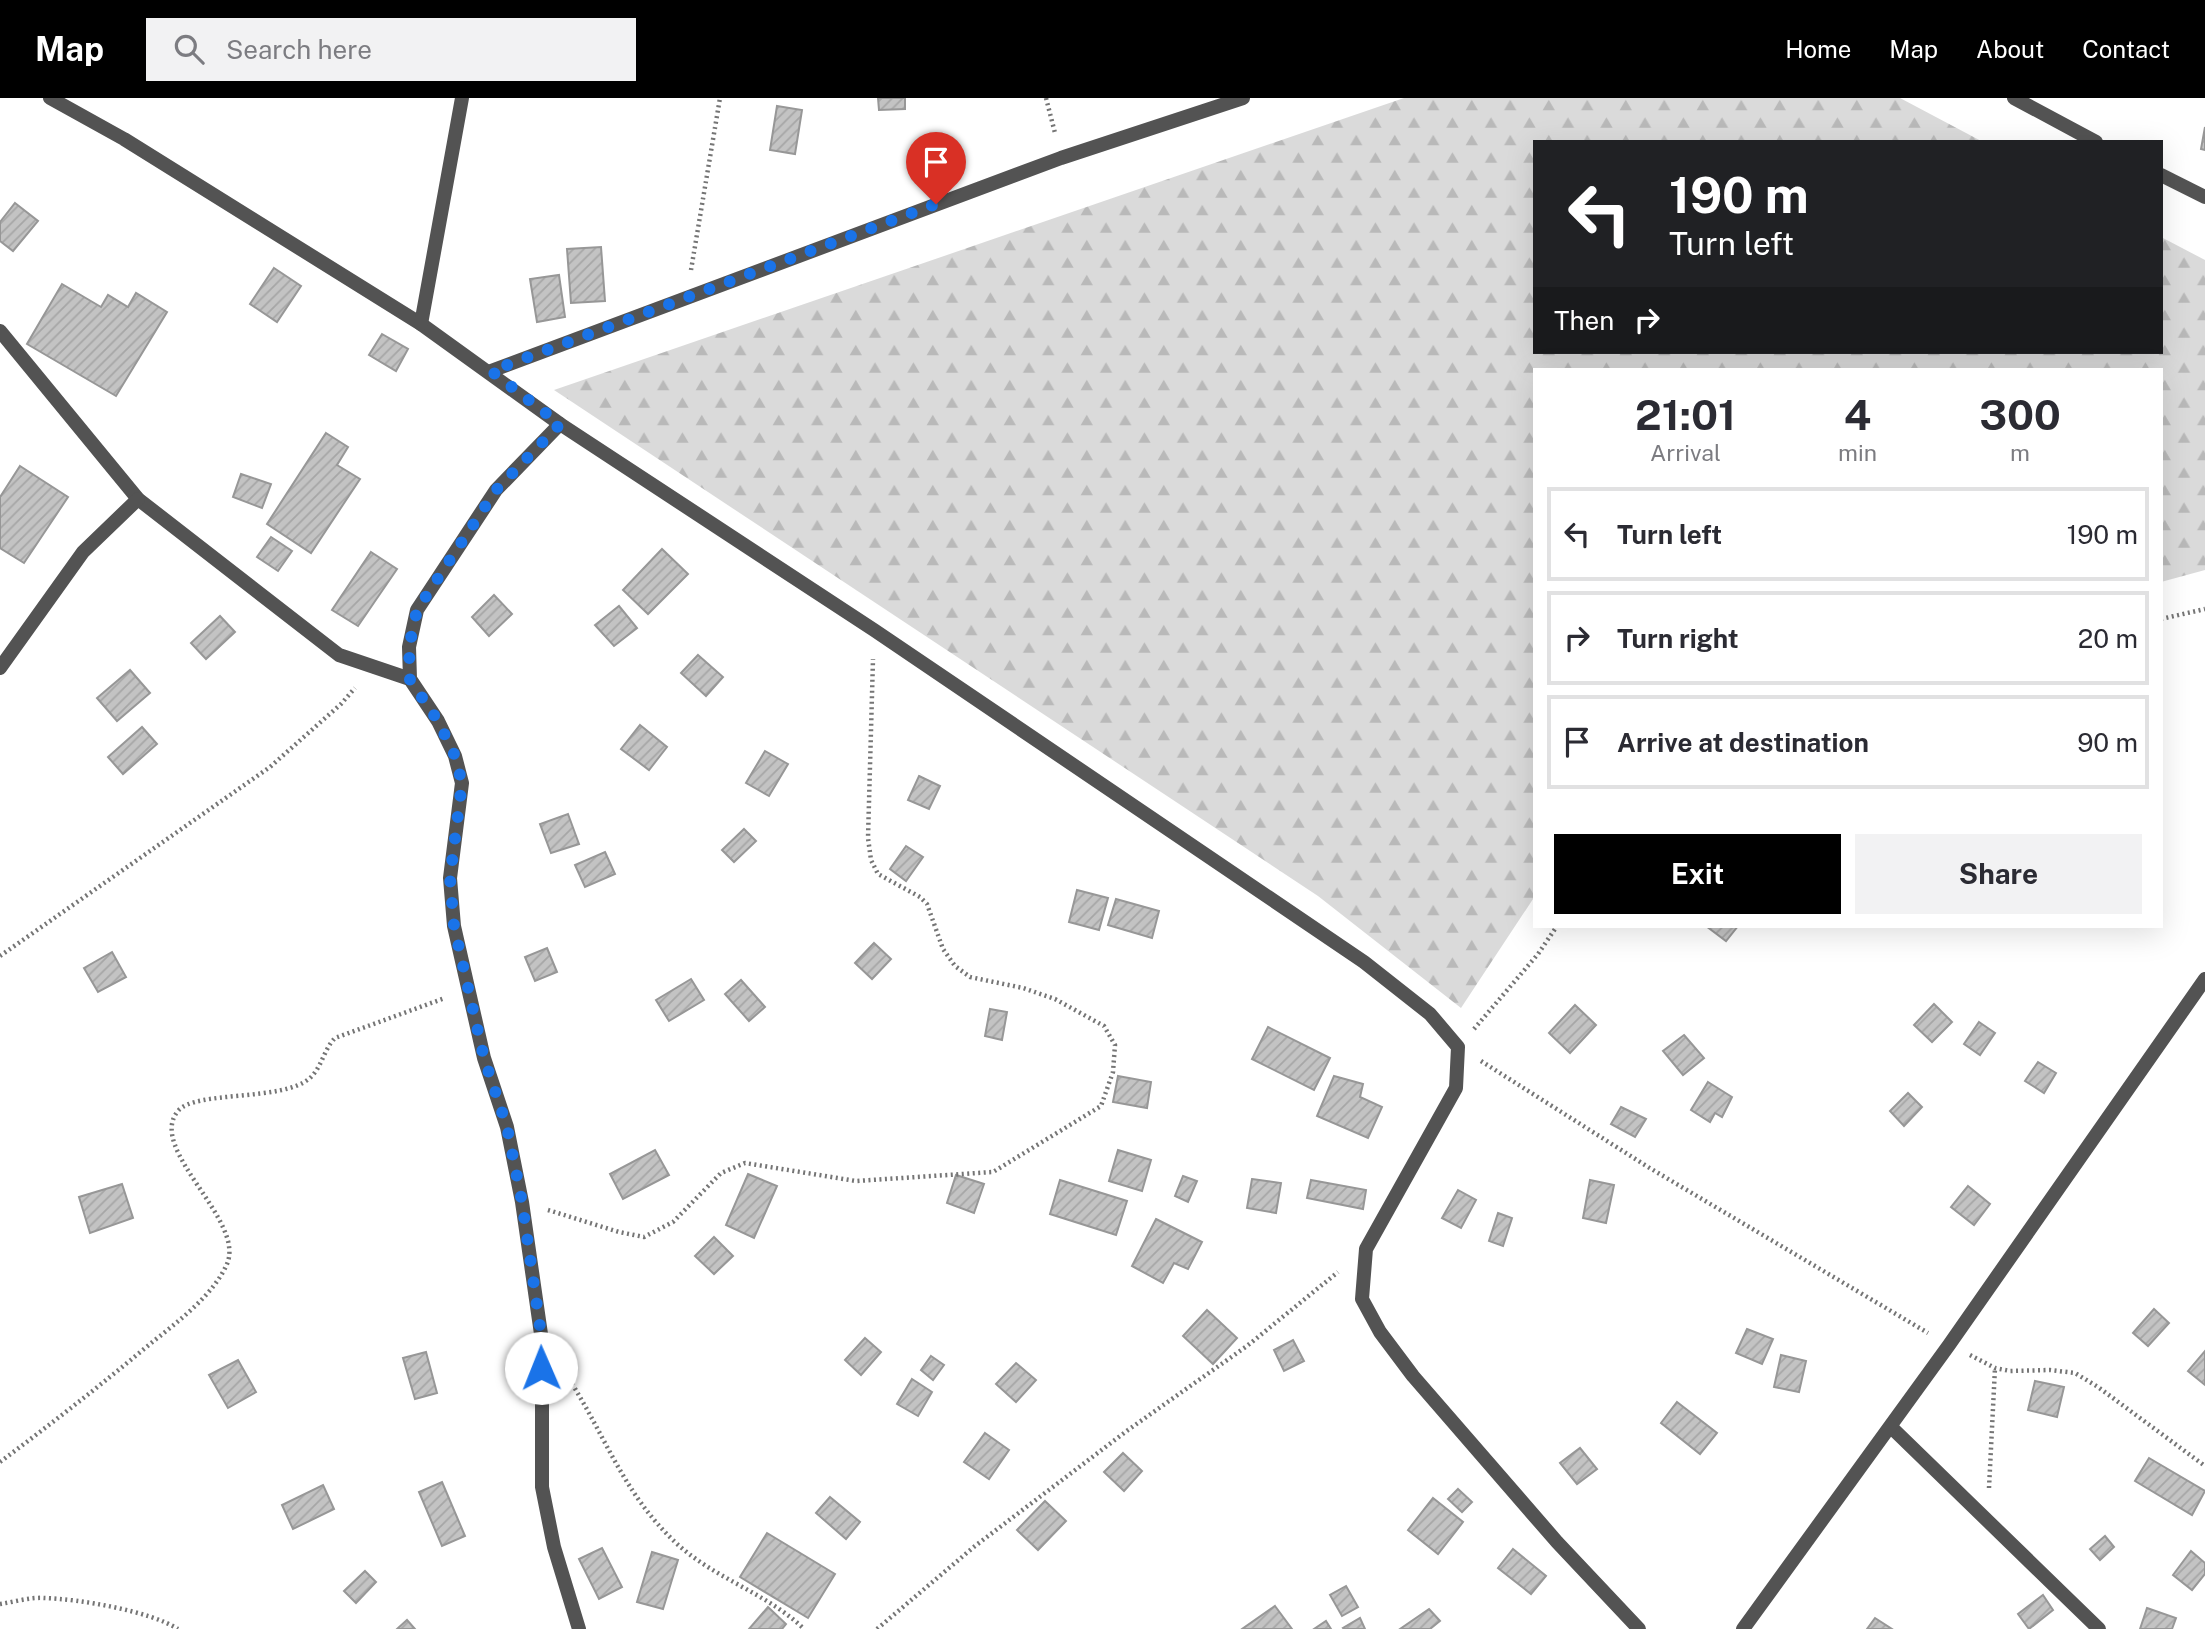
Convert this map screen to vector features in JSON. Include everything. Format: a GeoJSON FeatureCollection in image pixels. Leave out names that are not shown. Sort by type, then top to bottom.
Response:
{"type":"FeatureCollection","features":[{"type":"Feature","properties":{"kind":"street"},"geometry":{"type":"LineString","coordinates":[[50,98],[124,139],[421,324],[491,371],[560,424],[874,630],[1364,962],[1430,1014],[1458,1047],[1456,1088],[1366,1249],[1362,1299],[1380,1332],[1413,1376],[1557,1542],[1639,1629]]}},
{"type":"Feature","properties":{"kind":"street"},"geometry":{"type":"LineString","coordinates":[[421,324],[462,98]]}},
{"type":"Feature","properties":{"kind":"street"},"geometry":{"type":"LineString","coordinates":[[491,371],[1061,158],[1244,98]]}},
{"type":"Feature","properties":{"kind":"street"},"geometry":{"type":"LineString","coordinates":[[2014,98],[2092,140]]}},
{"type":"Feature","properties":{"kind":"street"},"geometry":{"type":"LineString","coordinates":[[2163,176],[2205,197]]}},
{"type":"Feature","properties":{"kind":"street"},"geometry":{"type":"LineString","coordinates":[[0,331],[138,499],[339,655],[410,680]]}},
{"type":"Feature","properties":{"kind":"street"},"geometry":{"type":"LineString","coordinates":[[560,424],[496,490],[417,610],[409,647],[410,680],[438,721],[455,756],[462,783],[450,878],[454,926],[484,1058],[507,1127],[522,1202],[542,1341],[542,1487],[554,1547],[579,1629]]}},
{"type":"Feature","properties":{"kind":"street"},"geometry":{"type":"LineString","coordinates":[[0,668],[83,552],[138,499]]}},
{"type":"Feature","properties":{"kind":"street"},"geometry":{"type":"LineString","coordinates":[[1743,1629],[1818,1522],[1891,1427],[2205,979]]}},
{"type":"Feature","properties":{"kind":"street"},"geometry":{"type":"LineString","coordinates":[[1891,1427],[2099,1629]]}},
{"type":"Feature","properties":{"kind":"path"},"geometry":{"type":"LineString","coordinates":[[686,296],[720,98]]}},
{"type":"Feature","properties":{"kind":"path"},"geometry":{"type":"LineString","coordinates":[[1046,98],[1061,158]]}},
{"type":"Feature","properties":{"kind":"path"},"geometry":{"type":"LineString","coordinates":[[2163,619],[2205,610]]}},
{"type":"Feature","properties":{"kind":"path"},"geometry":{"type":"LineString","coordinates":[[522,1202],[644,1237],[673,1222],[721,1173],[745,1163],[856,1181],[993,1172],[1101,1106],[1113,1072],[1115,1045],[1104,1026],[1055,999],[1023,988],[970,977],[955,965],[943,949],[927,904],[920,897],[878,874],[871,860],[868,838],[874,630]]}},
{"type":"Feature","properties":{"kind":"path"},"geometry":{"type":"LineString","coordinates":[[0,956],[270,767],[341,704],[370,668]]}},
{"type":"Feature","properties":{"kind":"path"},"geometry":{"type":"LineString","coordinates":[[1556,928],[1538,954],[1458,1047],[1648,1167],[1949,1345],[1995,1368],[2075,1373],[2205,1466]]}},
{"type":"Feature","properties":{"kind":"path"},"geometry":{"type":"LineString","coordinates":[[0,1462],[91,1394],[181,1319],[215,1283],[227,1264],[231,1245],[225,1229],[176,1147],[174,1118],[179,1109],[192,1102],[243,1097],[296,1086],[311,1078],[326,1047],[335,1038],[469,990]]}},
{"type":"Feature","properties":{"kind":"path"},"geometry":{"type":"LineString","coordinates":[[877,1629],[975,1546],[1247,1346],[1366,1249]]}},
{"type":"Feature","properties":{"kind":"path"},"geometry":{"type":"LineString","coordinates":[[542,1341],[581,1398],[622,1477],[643,1507],[676,1543],[709,1569],[784,1610],[804,1629]]}},
{"type":"Feature","properties":{"kind":"path"},"geometry":{"type":"LineString","coordinates":[[1995,1368],[1989,1488],[2007,1538]]}},
{"type":"Feature","properties":{"kind":"path"},"geometry":{"type":"LineString","coordinates":[[0,1604],[43,1598],[127,1611],[166,1621],[178,1629]]}},
{"type":"Feature","properties":{"kind":"green space"},"geometry":{"type":"Polygon","coordinates":[[[1404,98],[1900,98],[1979,140],[1533,140],[1533,354],[2163,354],[2163,238],[2205,260],[2205,570],[2163,581],[2163,368],[1533,368],[1533,899],[1461,1008],[1318,896],[554,390],[1404,98]]]}},
{"type":"Feature","properties":{"kind":"building"},"geometry":{"type":"Polygon","coordinates":[[[878,98],[905,98],[905,109],[879,110],[878,98]]]}},
{"type":"Feature","properties":{"kind":"building"},"geometry":{"type":"Polygon","coordinates":[[[777,106],[802,110],[795,154],[770,150],[777,106]]]}},
{"type":"Feature","properties":{"kind":"building"},"geometry":{"type":"Polygon","coordinates":[[[2205,127],[2205,150],[2201,149],[2205,127]]]}},
{"type":"Feature","properties":{"kind":"building"},"geometry":{"type":"Polygon","coordinates":[[[15,203],[38,221],[13,251],[0,241],[0,222],[15,203]]]}},
{"type":"Feature","properties":{"kind":"building"},"geometry":{"type":"Polygon","coordinates":[[[601,247],[605,301],[571,303],[567,249],[601,247]]]}},
{"type":"Feature","properties":{"kind":"building"},"geometry":{"type":"Polygon","coordinates":[[[274,268],[301,286],[277,322],[250,304],[274,268]]]}},
{"type":"Feature","properties":{"kind":"building"},"geometry":{"type":"Polygon","coordinates":[[[559,275],[565,317],[537,322],[530,279],[559,275]]]}},
{"type":"Feature","properties":{"kind":"building"},"geometry":{"type":"Polygon","coordinates":[[[62,284],[101,307],[108,295],[128,307],[136,293],[167,312],[116,396],[27,344],[62,284]]]}},
{"type":"Feature","properties":{"kind":"building"},"geometry":{"type":"Polygon","coordinates":[[[382,334],[408,349],[396,371],[369,355],[382,334]]]}},
{"type":"Feature","properties":{"kind":"building"},"geometry":{"type":"Polygon","coordinates":[[[326,433],[348,447],[337,465],[360,479],[311,553],[267,524],[326,433]]]}},
{"type":"Feature","properties":{"kind":"building"},"geometry":{"type":"Polygon","coordinates":[[[20,466],[68,497],[24,563],[0,548],[0,497],[20,466]]]}},
{"type":"Feature","properties":{"kind":"building"},"geometry":{"type":"Polygon","coordinates":[[[241,474],[271,484],[262,508],[233,497],[241,474]]]}},
{"type":"Feature","properties":{"kind":"building"},"geometry":{"type":"Polygon","coordinates":[[[271,537],[292,551],[278,571],[257,557],[271,537]]]}},
{"type":"Feature","properties":{"kind":"building"},"geometry":{"type":"Polygon","coordinates":[[[662,549],[688,574],[648,614],[623,590],[662,549]]]}},
{"type":"Feature","properties":{"kind":"building"},"geometry":{"type":"Polygon","coordinates":[[[371,552],[397,569],[358,626],[332,610],[371,552]]]}},
{"type":"Feature","properties":{"kind":"building"},"geometry":{"type":"Polygon","coordinates":[[[494,595],[512,614],[489,636],[472,617],[494,595]]]}},
{"type":"Feature","properties":{"kind":"building"},"geometry":{"type":"Polygon","coordinates":[[[619,606],[637,628],[614,646],[595,625],[619,606]]]}},
{"type":"Feature","properties":{"kind":"building"},"geometry":{"type":"Polygon","coordinates":[[[220,616],[235,632],[206,659],[191,643],[220,616]]]}},
{"type":"Feature","properties":{"kind":"building"},"geometry":{"type":"Polygon","coordinates":[[[698,655],[723,677],[706,696],[681,673],[698,655]]]}},
{"type":"Feature","properties":{"kind":"building"},"geometry":{"type":"Polygon","coordinates":[[[130,670],[150,693],[117,721],[97,698],[130,670]]]}},
{"type":"Feature","properties":{"kind":"building"},"geometry":{"type":"Polygon","coordinates":[[[640,725],[667,747],[649,770],[621,749],[640,725]]]}},
{"type":"Feature","properties":{"kind":"building"},"geometry":{"type":"Polygon","coordinates":[[[142,727],[157,744],[123,774],[108,757],[142,727]]]}},
{"type":"Feature","properties":{"kind":"building"},"geometry":{"type":"Polygon","coordinates":[[[765,751],[788,764],[769,796],[746,783],[765,751]]]}},
{"type":"Feature","properties":{"kind":"building"},"geometry":{"type":"Polygon","coordinates":[[[919,776],[940,786],[929,809],[908,800],[919,776]]]}},
{"type":"Feature","properties":{"kind":"building"},"geometry":{"type":"Polygon","coordinates":[[[568,814],[579,844],[551,853],[540,824],[568,814]]]}},
{"type":"Feature","properties":{"kind":"building"},"geometry":{"type":"Polygon","coordinates":[[[744,829],[756,841],[734,862],[722,850],[744,829]]]}},
{"type":"Feature","properties":{"kind":"building"},"geometry":{"type":"Polygon","coordinates":[[[906,846],[923,857],[906,881],[890,869],[906,846]]]}},
{"type":"Feature","properties":{"kind":"building"},"geometry":{"type":"Polygon","coordinates":[[[605,852],[615,874],[585,887],[575,865],[605,852]]]}},
{"type":"Feature","properties":{"kind":"building"},"geometry":{"type":"Polygon","coordinates":[[[1077,890],[1108,898],[1099,930],[1069,922],[1077,890]]]}},
{"type":"Feature","properties":{"kind":"building"},"geometry":{"type":"Polygon","coordinates":[[[1116,899],[1159,911],[1152,938],[1108,925],[1116,899]]]}},
{"type":"Feature","properties":{"kind":"building"},"geometry":{"type":"Polygon","coordinates":[[[1709,928],[1736,928],[1726,941],[1709,928]]]}},
{"type":"Feature","properties":{"kind":"building"},"geometry":{"type":"Polygon","coordinates":[[[874,943],[891,959],[872,979],[855,963],[874,943]]]}},
{"type":"Feature","properties":{"kind":"building"},"geometry":{"type":"Polygon","coordinates":[[[547,948],[557,972],[535,981],[525,957],[547,948]]]}},
{"type":"Feature","properties":{"kind":"building"},"geometry":{"type":"Polygon","coordinates":[[[112,952],[126,977],[98,992],[84,968],[112,952]]]}},
{"type":"Feature","properties":{"kind":"building"},"geometry":{"type":"Polygon","coordinates":[[[691,979],[704,1000],[669,1021],[656,1000],[691,979]]]}},
{"type":"Feature","properties":{"kind":"building"},"geometry":{"type":"Polygon","coordinates":[[[741,980],[765,1007],[749,1021],[725,994],[741,980]]]}},
{"type":"Feature","properties":{"kind":"building"},"geometry":{"type":"Polygon","coordinates":[[[1934,1004],[1952,1022],[1932,1042],[1914,1025],[1934,1004]]]}},
{"type":"Feature","properties":{"kind":"building"},"geometry":{"type":"Polygon","coordinates":[[[1575,1005],[1596,1025],[1570,1053],[1549,1033],[1575,1005]]]}},
{"type":"Feature","properties":{"kind":"building"},"geometry":{"type":"Polygon","coordinates":[[[990,1009],[1007,1012],[1002,1040],[985,1036],[990,1009]]]}},
{"type":"Feature","properties":{"kind":"building"},"geometry":{"type":"Polygon","coordinates":[[[1979,1022],[1995,1033],[1980,1055],[1964,1044],[1979,1022]]]}},
{"type":"Feature","properties":{"kind":"building"},"geometry":{"type":"Polygon","coordinates":[[[1268,1027],[1330,1058],[1314,1090],[1252,1059],[1268,1027]]]}},
{"type":"Feature","properties":{"kind":"building"},"geometry":{"type":"Polygon","coordinates":[[[1684,1035],[1704,1058],[1683,1075],[1663,1051],[1684,1035]]]}},
{"type":"Feature","properties":{"kind":"building"},"geometry":{"type":"Polygon","coordinates":[[[2038,1062],[2056,1073],[2044,1093],[2025,1081],[2038,1062]]]}},
{"type":"Feature","properties":{"kind":"building"},"geometry":{"type":"Polygon","coordinates":[[[1118,1076],[1151,1082],[1147,1108],[1113,1102],[1118,1076]]]}},
{"type":"Feature","properties":{"kind":"building"},"geometry":{"type":"Polygon","coordinates":[[[1334,1076],[1363,1084],[1360,1097],[1382,1107],[1368,1138],[1317,1116],[1334,1076]]]}},
{"type":"Feature","properties":{"kind":"building"},"geometry":{"type":"Polygon","coordinates":[[[1708,1082],[1732,1097],[1722,1117],[1715,1113],[1710,1122],[1691,1110],[1708,1082]]]}},
{"type":"Feature","properties":{"kind":"building"},"geometry":{"type":"Polygon","coordinates":[[[1908,1093],[1922,1107],[1904,1126],[1890,1111],[1908,1093]]]}},
{"type":"Feature","properties":{"kind":"building"},"geometry":{"type":"Polygon","coordinates":[[[1621,1107],[1646,1119],[1635,1137],[1611,1124],[1621,1107]]]}},
{"type":"Feature","properties":{"kind":"building"},"geometry":{"type":"Polygon","coordinates":[[[655,1150],[669,1175],[623,1199],[610,1174],[655,1150]]]}},
{"type":"Feature","properties":{"kind":"building"},"geometry":{"type":"Polygon","coordinates":[[[1118,1150],[1151,1160],[1142,1191],[1109,1181],[1118,1150]]]}},
{"type":"Feature","properties":{"kind":"building"},"geometry":{"type":"Polygon","coordinates":[[[748,1174],[777,1186],[754,1238],[726,1225],[748,1174]]]}},
{"type":"Feature","properties":{"kind":"building"},"geometry":{"type":"Polygon","coordinates":[[[956,1175],[984,1184],[974,1213],[947,1203],[956,1175]]]}},
{"type":"Feature","properties":{"kind":"building"},"geometry":{"type":"Polygon","coordinates":[[[1183,1176],[1197,1181],[1188,1202],[1175,1196],[1183,1176]]]}},
{"type":"Feature","properties":{"kind":"building"},"geometry":{"type":"Polygon","coordinates":[[[1252,1179],[1281,1183],[1276,1213],[1247,1208],[1252,1179]]]}},
{"type":"Feature","properties":{"kind":"building"},"geometry":{"type":"Polygon","coordinates":[[[1060,1180],[1127,1201],[1116,1235],[1050,1214],[1060,1180]]]}},
{"type":"Feature","properties":{"kind":"building"},"geometry":{"type":"Polygon","coordinates":[[[1311,1180],[1366,1190],[1363,1209],[1307,1198],[1311,1180]]]}},
{"type":"Feature","properties":{"kind":"building"},"geometry":{"type":"Polygon","coordinates":[[[1590,1180],[1614,1185],[1606,1223],[1583,1218],[1590,1180]]]}},
{"type":"Feature","properties":{"kind":"building"},"geometry":{"type":"Polygon","coordinates":[[[122,1184],[133,1218],[90,1233],[79,1197],[122,1184]]]}},
{"type":"Feature","properties":{"kind":"building"},"geometry":{"type":"Polygon","coordinates":[[[1968,1186],[1990,1204],[1974,1225],[1951,1207],[1968,1186]]]}},
{"type":"Feature","properties":{"kind":"building"},"geometry":{"type":"Polygon","coordinates":[[[1458,1190],[1476,1200],[1461,1228],[1442,1218],[1458,1190]]]}},
{"type":"Feature","properties":{"kind":"building"},"geometry":{"type":"Polygon","coordinates":[[[1498,1213],[1512,1218],[1503,1246],[1489,1241],[1498,1213]]]}},
{"type":"Feature","properties":{"kind":"building"},"geometry":{"type":"Polygon","coordinates":[[[1156,1219],[1202,1242],[1188,1269],[1174,1263],[1163,1283],[1132,1266],[1156,1219]]]}},
{"type":"Feature","properties":{"kind":"building"},"geometry":{"type":"Polygon","coordinates":[[[714,1237],[733,1256],[714,1274],[695,1256],[714,1237]]]}},
{"type":"Feature","properties":{"kind":"building"},"geometry":{"type":"Polygon","coordinates":[[[2154,1309],[2169,1323],[2148,1346],[2133,1333],[2154,1309]]]}},
{"type":"Feature","properties":{"kind":"building"},"geometry":{"type":"Polygon","coordinates":[[[1207,1310],[1237,1338],[1213,1364],[1183,1336],[1207,1310]]]}},
{"type":"Feature","properties":{"kind":"building"},"geometry":{"type":"Polygon","coordinates":[[[1747,1329],[1773,1339],[1762,1364],[1736,1353],[1747,1329]]]}},
{"type":"Feature","properties":{"kind":"building"},"geometry":{"type":"Polygon","coordinates":[[[865,1338],[881,1352],[861,1375],[845,1360],[865,1338]]]}},
{"type":"Feature","properties":{"kind":"building"},"geometry":{"type":"Polygon","coordinates":[[[1293,1340],[1304,1361],[1284,1371],[1274,1350],[1293,1340]]]}},
{"type":"Feature","properties":{"kind":"building"},"geometry":{"type":"Polygon","coordinates":[[[2205,1351],[2205,1385],[2188,1371],[2205,1351]]]}},
{"type":"Feature","properties":{"kind":"building"},"geometry":{"type":"Polygon","coordinates":[[[426,1352],[437,1393],[415,1399],[403,1358],[426,1352]]]}},
{"type":"Feature","properties":{"kind":"building"},"geometry":{"type":"Polygon","coordinates":[[[1781,1355],[1806,1361],[1799,1392],[1774,1387],[1781,1355]]]}},
{"type":"Feature","properties":{"kind":"building"},"geometry":{"type":"Polygon","coordinates":[[[931,1356],[944,1365],[933,1380],[921,1370],[931,1356]]]}},
{"type":"Feature","properties":{"kind":"building"},"geometry":{"type":"Polygon","coordinates":[[[238,1360],[256,1392],[228,1408],[209,1375],[238,1360]]]}},
{"type":"Feature","properties":{"kind":"building"},"geometry":{"type":"Polygon","coordinates":[[[1016,1363],[1036,1380],[1016,1402],[996,1384],[1016,1363]]]}},
{"type":"Feature","properties":{"kind":"building"},"geometry":{"type":"Polygon","coordinates":[[[912,1379],[932,1392],[918,1416],[897,1404],[912,1379]]]}},
{"type":"Feature","properties":{"kind":"building"},"geometry":{"type":"Polygon","coordinates":[[[2035,1381],[2064,1387],[2057,1417],[2028,1410],[2035,1381]]]}},
{"type":"Feature","properties":{"kind":"building"},"geometry":{"type":"Polygon","coordinates":[[[1677,1402],[1717,1433],[1700,1454],[1661,1423],[1677,1402]]]}},
{"type":"Feature","properties":{"kind":"building"},"geometry":{"type":"Polygon","coordinates":[[[985,1433],[1009,1450],[989,1479],[964,1462],[985,1433]]]}},
{"type":"Feature","properties":{"kind":"building"},"geometry":{"type":"Polygon","coordinates":[[[1580,1448],[1597,1469],[1577,1484],[1560,1463],[1580,1448]]]}},
{"type":"Feature","properties":{"kind":"building"},"geometry":{"type":"Polygon","coordinates":[[[1123,1453],[1142,1471],[1124,1491],[1104,1472],[1123,1453]]]}},
{"type":"Feature","properties":{"kind":"building"},"geometry":{"type":"Polygon","coordinates":[[[2149,1458],[2205,1491],[2192,1515],[2135,1481],[2149,1458]]]}},
{"type":"Feature","properties":{"kind":"building"},"geometry":{"type":"Polygon","coordinates":[[[442,1482],[465,1536],[442,1546],[419,1492],[442,1482]]]}},
{"type":"Feature","properties":{"kind":"building"},"geometry":{"type":"Polygon","coordinates":[[[323,1485],[334,1509],[293,1529],[282,1505],[323,1485]]]}},
{"type":"Feature","properties":{"kind":"building"},"geometry":{"type":"Polygon","coordinates":[[[1458,1489],[1472,1502],[1462,1512],[1448,1499],[1458,1489]]]}},
{"type":"Feature","properties":{"kind":"building"},"geometry":{"type":"Polygon","coordinates":[[[830,1497],[860,1522],[846,1539],[816,1513],[830,1497]]]}},
{"type":"Feature","properties":{"kind":"building"},"geometry":{"type":"Polygon","coordinates":[[[1433,1498],[1463,1522],[1438,1554],[1408,1530],[1433,1498]]]}},
{"type":"Feature","properties":{"kind":"building"},"geometry":{"type":"Polygon","coordinates":[[[1045,1501],[1066,1521],[1038,1550],[1017,1530],[1045,1501]]]}},
{"type":"Feature","properties":{"kind":"building"},"geometry":{"type":"Polygon","coordinates":[[[767,1533],[835,1574],[808,1618],[740,1577],[767,1533]]]}},
{"type":"Feature","properties":{"kind":"building"},"geometry":{"type":"Polygon","coordinates":[[[2105,1536],[2114,1547],[2100,1560],[2090,1549],[2105,1536]]]}},
{"type":"Feature","properties":{"kind":"building"},"geometry":{"type":"Polygon","coordinates":[[[602,1548],[622,1587],[599,1599],[579,1559],[602,1548]]]}},
{"type":"Feature","properties":{"kind":"building"},"geometry":{"type":"Polygon","coordinates":[[[1513,1549],[1546,1576],[1531,1594],[1498,1568],[1513,1549]]]}},
{"type":"Feature","properties":{"kind":"building"},"geometry":{"type":"Polygon","coordinates":[[[2191,1551],[2205,1563],[2205,1574],[2192,1590],[2173,1575],[2191,1551]]]}},
{"type":"Feature","properties":{"kind":"building"},"geometry":{"type":"Polygon","coordinates":[[[652,1552],[678,1560],[663,1609],[637,1602],[652,1552]]]}},
{"type":"Feature","properties":{"kind":"building"},"geometry":{"type":"Polygon","coordinates":[[[365,1571],[376,1582],[356,1603],[344,1591],[365,1571]]]}},
{"type":"Feature","properties":{"kind":"building"},"geometry":{"type":"Polygon","coordinates":[[[1346,1586],[1358,1607],[1342,1616],[1330,1595],[1346,1586]]]}},
{"type":"Feature","properties":{"kind":"building"},"geometry":{"type":"Polygon","coordinates":[[[2043,1595],[2053,1610],[2029,1629],[2018,1614],[2043,1595]]]}},
{"type":"Feature","properties":{"kind":"building"},"geometry":{"type":"Polygon","coordinates":[[[1275,1606],[1292,1629],[1242,1629],[1275,1606]]]}},
{"type":"Feature","properties":{"kind":"building"},"geometry":{"type":"Polygon","coordinates":[[[768,1607],[786,1624],[782,1629],[749,1629],[768,1607]]]}},
{"type":"Feature","properties":{"kind":"building"},"geometry":{"type":"Polygon","coordinates":[[[2147,1608],[2176,1618],[2172,1629],[2140,1629],[2147,1608]]]}},
{"type":"Feature","properties":{"kind":"building"},"geometry":{"type":"Polygon","coordinates":[[[1429,1609],[1440,1621],[1430,1629],[1400,1629],[1429,1609]]]}},
{"type":"Feature","properties":{"kind":"building"},"geometry":{"type":"Polygon","coordinates":[[[1360,1618],[1365,1629],[1343,1628],[1360,1618]]]}},
{"type":"Feature","properties":{"kind":"building"},"geometry":{"type":"Polygon","coordinates":[[[1875,1618],[1892,1629],[1867,1629],[1875,1618]]]}},
{"type":"Feature","properties":{"kind":"building"},"geometry":{"type":"Polygon","coordinates":[[[407,1620],[415,1629],[397,1629],[407,1620]]]}},
{"type":"Feature","properties":{"kind":"building"},"geometry":{"type":"Polygon","coordinates":[[[1326,1621],[1331,1629],[1314,1629],[1326,1621]]]}},
{"type":"Feature","properties":{"kind":"route"},"geometry":{"type":"LineString","coordinates":[[541,1368],[542,1341],[522,1202],[507,1127],[484,1058],[454,926],[450,878],[462,783],[455,756],[438,721],[410,680],[409,647],[417,610],[496,490],[560,424],[491,371],[936,204]]}}]}
